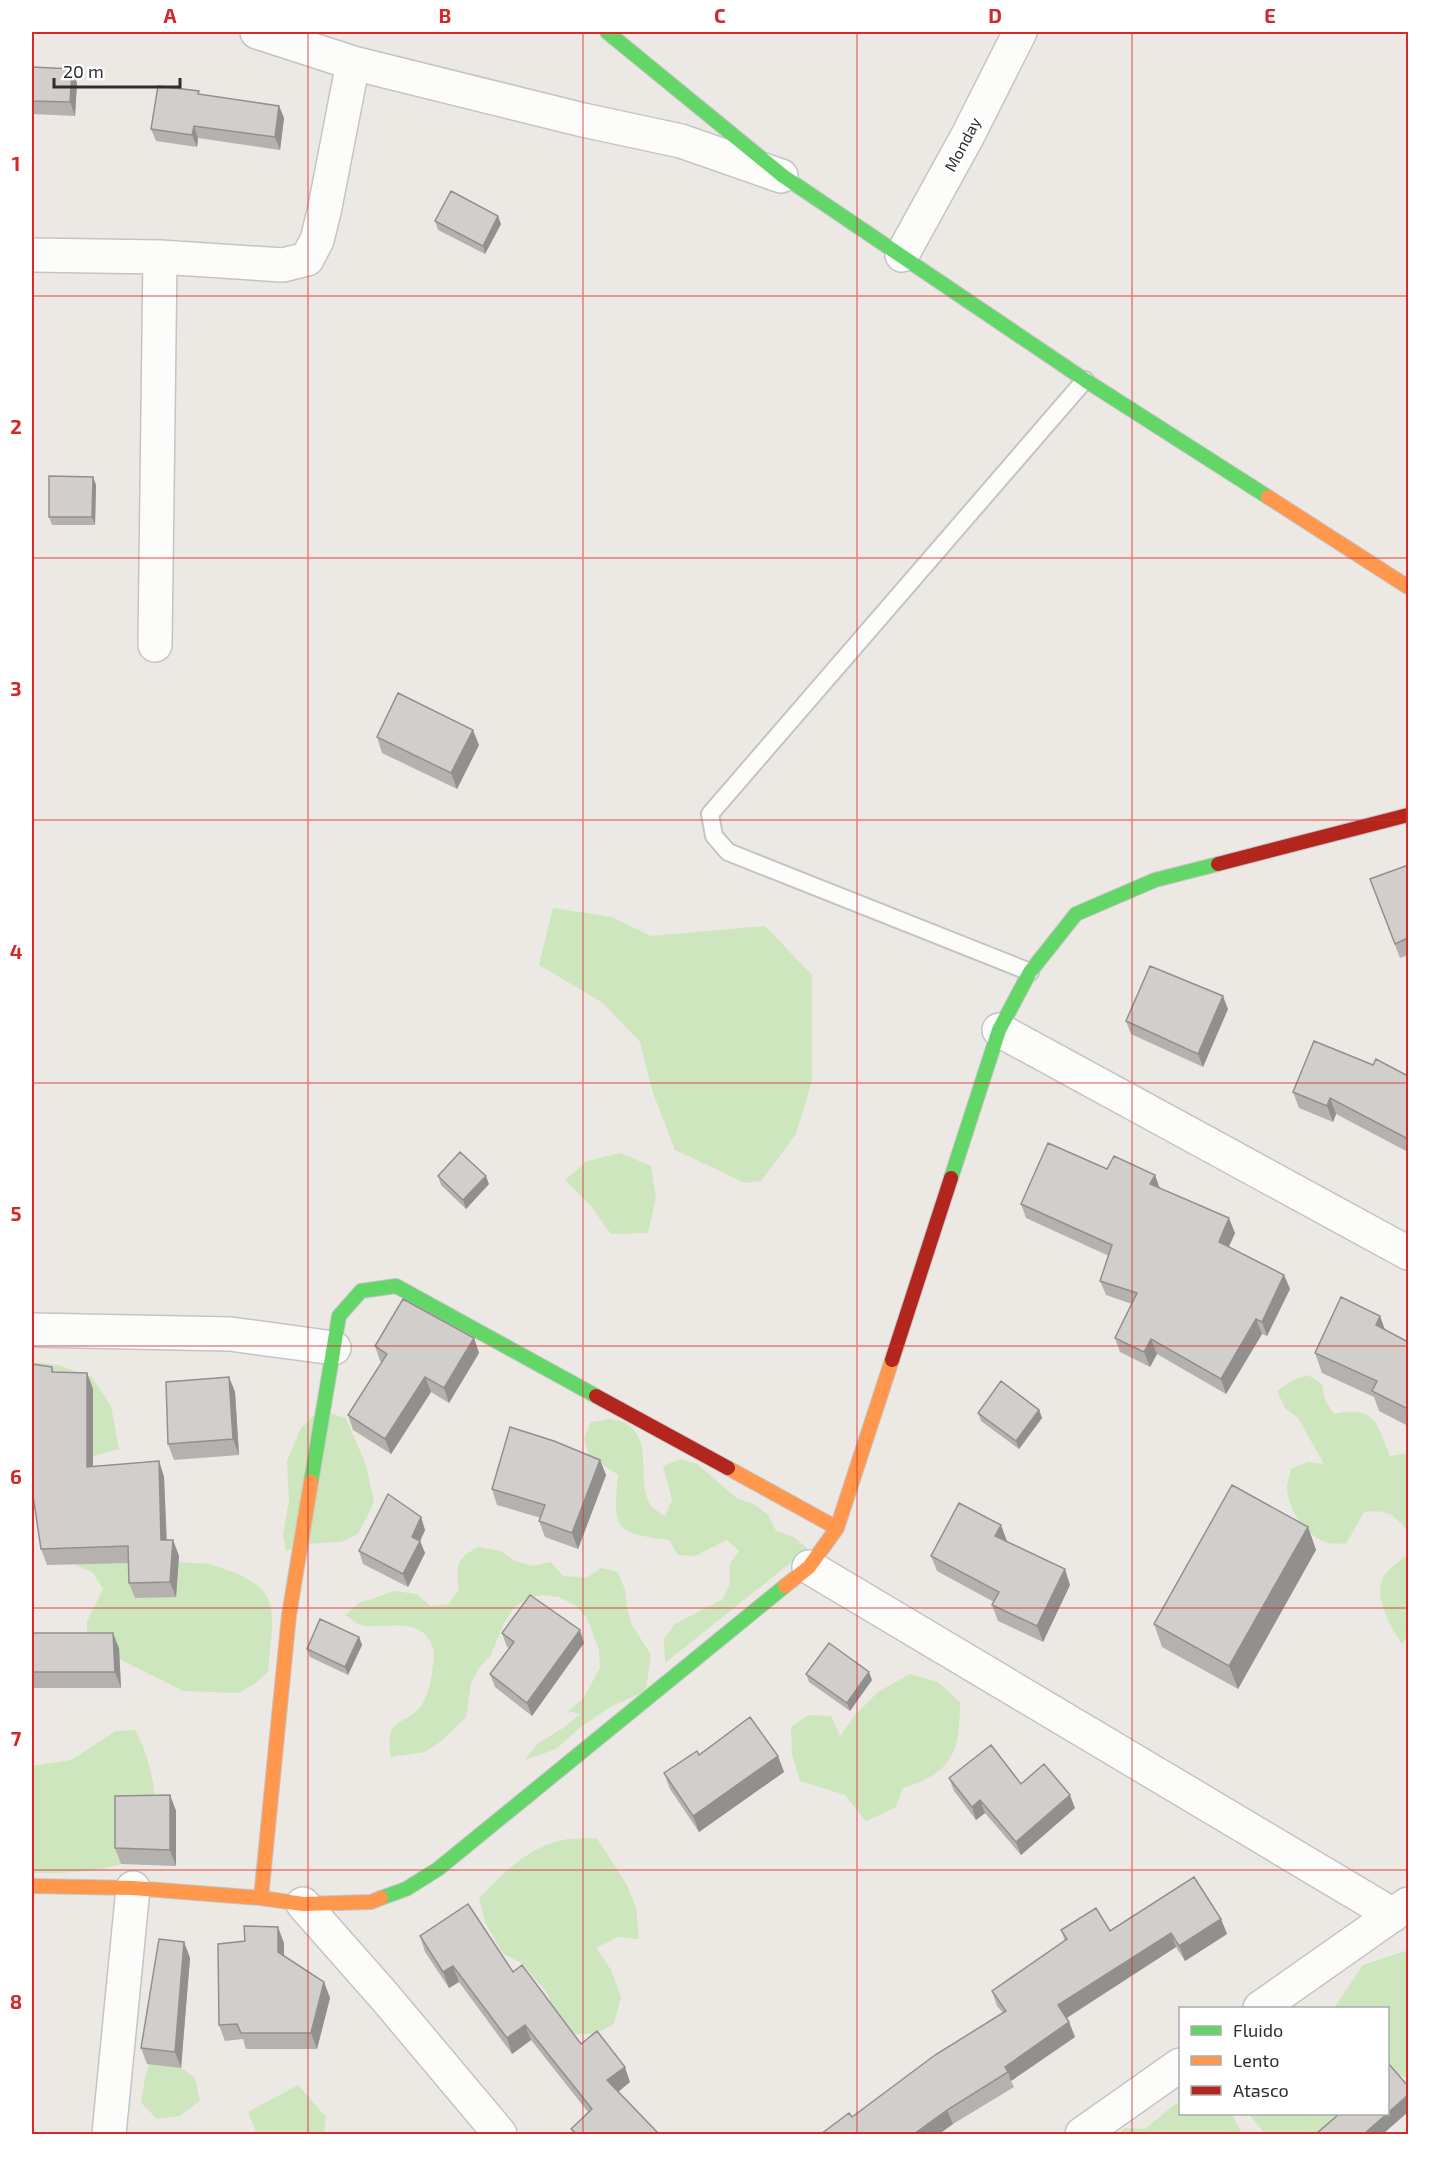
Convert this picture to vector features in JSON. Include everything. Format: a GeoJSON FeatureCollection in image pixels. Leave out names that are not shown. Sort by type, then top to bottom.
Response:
{"type":"FeatureCollection","features":[{"type":"Feature","properties":{"kind":"street"},"geometry":{"type":"LineString","coordinates":[[257,32],[353,63],[583,120],[681,141],[783,176]]}},
{"type":"Feature","properties":{"kind":"street"},"geometry":{"type":"LineString","coordinates":[[607,32],[783,176],[1085,380],[1408,587]]}},
{"type":"Feature","properties":{"kind":"street","name":"Monday"},"geometry":{"type":"LineString","coordinates":[[902,255],[967,137],[1020,32]]}},
{"type":"Feature","properties":{"kind":"street"},"geometry":{"type":"LineString","coordinates":[[32,255],[160,258],[283,265],[307,259],[317,240],[322,221],[353,63]]}},
{"type":"Feature","properties":{"kind":"street"},"geometry":{"type":"LineString","coordinates":[[155,645],[160,258]]}},
{"type":"Feature","properties":{"kind":"street"},"geometry":{"type":"LineString","coordinates":[[32,1886],[133,1888],[261,1898],[303,1904],[371,1902],[406,1889],[438,1869],[809,1567],[837,1528],[999,1030],[1030,972],[1076,914],[1155,880],[1408,814]]}},
{"type":"Feature","properties":{"kind":"street"},"geometry":{"type":"LineString","coordinates":[[999,1030],[1408,1253]]}},
{"type":"Feature","properties":{"kind":"street"},"geometry":{"type":"LineString","coordinates":[[261,1898],[289,1615],[339,1316],[361,1291],[396,1286],[837,1528]]}},
{"type":"Feature","properties":{"kind":"street"},"geometry":{"type":"LineString","coordinates":[[32,1330],[230,1334],[334,1348]]}},
{"type":"Feature","properties":{"kind":"street"},"geometry":{"type":"LineString","coordinates":[[809,1567],[1401,1910],[1261,2007]]}},
{"type":"Feature","properties":{"kind":"street"},"geometry":{"type":"LineString","coordinates":[[109,2134],[133,1888]]}},
{"type":"Feature","properties":{"kind":"street"},"geometry":{"type":"LineString","coordinates":[[303,1904],[386,1997],[500,2134]]}},
{"type":"Feature","properties":{"kind":"street"},"geometry":{"type":"LineString","coordinates":[[1082,2134],[1179,2066]]}},
{"type":"Feature","properties":{"kind":"lane"},"geometry":{"type":"LineString","coordinates":[[1030,972],[728,852],[714,836],[710,814],[1085,380]]}},
{"type":"Feature","properties":{"kind":"green space"},"geometry":{"type":"Polygon","coordinates":[[[553,908],[612,917],[651,936],[765,926],[812,975],[812,1081],[796,1134],[761,1181],[745,1183],[675,1150],[653,1093],[640,1042],[603,1003],[539,965],[553,908]]]}},
{"type":"Feature","properties":{"kind":"green space"},"geometry":{"type":"Polygon","coordinates":[[[620,1153],[651,1166],[656,1198],[648,1233],[611,1234],[591,1206],[565,1180],[587,1161],[620,1153]]]}},
{"type":"Feature","properties":{"kind":"green space"},"geometry":{"type":"Polygon","coordinates":[[[32,1362],[58,1365],[92,1377],[111,1406],[119,1449],[83,1459],[32,1452],[32,1362]]]}},
{"type":"Feature","properties":{"kind":"green space"},"geometry":{"type":"Polygon","coordinates":[[[1308,1375],[1322,1384],[1325,1400],[1334,1414],[1358,1412],[1366,1415],[1373,1419],[1382,1434],[1390,1456],[1408,1453],[1408,1531],[1398,1520],[1385,1512],[1364,1512],[1346,1544],[1327,1543],[1312,1534],[1299,1521],[1288,1496],[1287,1486],[1291,1469],[1308,1462],[1324,1464],[1298,1418],[1285,1408],[1277,1391],[1291,1381],[1308,1375]]]}},
{"type":"Feature","properties":{"kind":"green space"},"geometry":{"type":"Polygon","coordinates":[[[329,1413],[346,1418],[366,1465],[374,1502],[358,1534],[341,1542],[302,1544],[286,1551],[283,1535],[289,1500],[287,1461],[301,1428],[313,1416],[329,1413]]]}},
{"type":"Feature","properties":{"kind":"green space"},"geometry":{"type":"Polygon","coordinates":[[[609,1419],[627,1424],[635,1432],[642,1451],[646,1495],[651,1506],[665,1516],[672,1500],[663,1466],[680,1459],[697,1464],[738,1499],[754,1504],[768,1515],[776,1531],[794,1537],[808,1549],[665,1663],[664,1639],[675,1624],[723,1599],[730,1583],[729,1565],[739,1551],[727,1540],[695,1556],[678,1555],[669,1540],[637,1535],[621,1526],[617,1518],[616,1507],[618,1475],[589,1455],[584,1439],[591,1422],[609,1419]]]}},
{"type":"Feature","properties":{"kind":"green space"},"geometry":{"type":"Polygon","coordinates":[[[478,1547],[501,1551],[515,1561],[533,1566],[551,1562],[563,1576],[586,1578],[601,1568],[618,1572],[625,1590],[632,1625],[651,1655],[646,1691],[612,1706],[582,1726],[556,1749],[525,1760],[536,1745],[580,1714],[568,1711],[583,1699],[600,1668],[599,1650],[587,1618],[575,1605],[559,1597],[543,1595],[527,1598],[514,1608],[504,1623],[491,1655],[479,1668],[471,1684],[466,1717],[440,1742],[425,1752],[391,1757],[389,1743],[394,1727],[419,1708],[427,1694],[432,1671],[433,1649],[424,1633],[416,1629],[408,1626],[361,1625],[345,1615],[359,1603],[395,1591],[416,1594],[431,1606],[449,1604],[459,1589],[457,1574],[459,1564],[466,1555],[478,1547]]]}},
{"type":"Feature","properties":{"kind":"green space"},"geometry":{"type":"Polygon","coordinates":[[[63,1554],[209,1564],[251,1581],[262,1590],[269,1601],[272,1614],[268,1672],[253,1685],[238,1693],[183,1691],[121,1660],[87,1639],[87,1621],[103,1589],[93,1573],[76,1565],[63,1554]]]}},
{"type":"Feature","properties":{"kind":"green space"},"geometry":{"type":"Polygon","coordinates":[[[1408,1554],[1408,1619],[1405,1620],[1408,1623],[1408,1636],[1402,1644],[1384,1610],[1380,1590],[1386,1573],[1408,1554]]]}},
{"type":"Feature","properties":{"kind":"green space"},"geometry":{"type":"Polygon","coordinates":[[[910,1674],[938,1682],[960,1702],[960,1720],[955,1747],[943,1767],[920,1782],[903,1788],[895,1808],[866,1821],[845,1795],[800,1781],[792,1754],[791,1727],[808,1715],[831,1716],[840,1736],[856,1714],[878,1692],[910,1674]]]}},
{"type":"Feature","properties":{"kind":"green space"},"geometry":{"type":"Polygon","coordinates":[[[135,1730],[148,1760],[155,1805],[153,1825],[143,1856],[102,1869],[32,1873],[32,1766],[71,1760],[116,1731],[135,1730]]]}},
{"type":"Feature","properties":{"kind":"green space"},"geometry":{"type":"Polygon","coordinates":[[[597,1838],[627,1885],[636,1907],[639,1939],[618,1937],[596,1948],[611,1970],[621,1997],[614,2024],[595,2034],[565,2034],[547,1993],[522,1963],[503,1954],[485,1922],[479,1898],[508,1869],[530,1853],[554,1842],[597,1838]]]}},
{"type":"Feature","properties":{"kind":"green space"},"geometry":{"type":"Polygon","coordinates":[[[1408,1950],[1408,2079],[1389,2070],[1389,2007],[1335,2007],[1363,1965],[1408,1950]]]}},
{"type":"Feature","properties":{"kind":"green space"},"geometry":{"type":"Polygon","coordinates":[[[151,2060],[171,2060],[195,2078],[200,2101],[180,2116],[157,2119],[141,2103],[145,2077],[151,2060]]]}},
{"type":"Feature","properties":{"kind":"green space"},"geometry":{"type":"Polygon","coordinates":[[[298,2085],[326,2117],[324,2134],[257,2134],[248,2112],[298,2085]]]}},
{"type":"Feature","properties":{"kind":"green space"},"geometry":{"type":"Polygon","coordinates":[[[1179,2103],[1179,2115],[1232,2115],[1242,2134],[1118,2134],[1125,2128],[1145,2129],[1179,2103]]]}},
{"type":"Feature","properties":{"kind":"green space"},"geometry":{"type":"Polygon","coordinates":[[[1250,2115],[1341,2115],[1332,2134],[1265,2134],[1250,2115]]]}},
{"type":"Feature","properties":{"kind":"building"},"geometry":{"type":"Polygon","coordinates":[[[32,67],[72,69],[70,102],[32,101],[32,67]]]}},
{"type":"Feature","properties":{"kind":"building"},"geometry":{"type":"Polygon","coordinates":[[[158,86],[279,106],[275,137],[194,126],[192,135],[151,129],[158,86]]]}},
{"type":"Feature","properties":{"kind":"building"},"geometry":{"type":"Polygon","coordinates":[[[451,191],[498,216],[483,246],[435,221],[451,191]]]}},
{"type":"Feature","properties":{"kind":"building"},"geometry":{"type":"Polygon","coordinates":[[[49,476],[93,477],[92,517],[49,517],[49,476]]]}},
{"type":"Feature","properties":{"kind":"building"},"geometry":{"type":"Polygon","coordinates":[[[398,693],[473,730],[451,773],[377,737],[398,693]]]}},
{"type":"Feature","properties":{"kind":"building"},"geometry":{"type":"Polygon","coordinates":[[[1408,865],[1408,938],[1395,944],[1370,879],[1408,865]]]}},
{"type":"Feature","properties":{"kind":"building"},"geometry":{"type":"Polygon","coordinates":[[[1150,966],[1223,996],[1198,1054],[1126,1021],[1150,966]]]}},
{"type":"Feature","properties":{"kind":"building"},"geometry":{"type":"Polygon","coordinates":[[[1314,1041],[1373,1065],[1376,1059],[1408,1076],[1408,1139],[1330,1098],[1327,1106],[1293,1092],[1314,1041]]]}},
{"type":"Feature","properties":{"kind":"building"},"geometry":{"type":"Polygon","coordinates":[[[1048,1143],[1107,1169],[1114,1156],[1155,1175],[1150,1184],[1229,1218],[1219,1242],[1284,1275],[1262,1322],[1256,1319],[1221,1379],[1151,1339],[1144,1352],[1115,1338],[1137,1293],[1100,1281],[1112,1245],[1021,1204],[1048,1143]]]}},
{"type":"Feature","properties":{"kind":"building"},"geometry":{"type":"Polygon","coordinates":[[[460,1152],[486,1176],[463,1200],[438,1176],[460,1152]]]}},
{"type":"Feature","properties":{"kind":"building"},"geometry":{"type":"Polygon","coordinates":[[[1341,1297],[1380,1316],[1376,1325],[1408,1342],[1408,1409],[1372,1391],[1377,1381],[1315,1353],[1341,1297]]]}},
{"type":"Feature","properties":{"kind":"building"},"geometry":{"type":"Polygon","coordinates":[[[403,1299],[474,1338],[444,1388],[425,1377],[385,1439],[348,1415],[387,1354],[375,1346],[403,1299]]]}},
{"type":"Feature","properties":{"kind":"building"},"geometry":{"type":"Polygon","coordinates":[[[32,1364],[52,1367],[52,1372],[87,1373],[87,1467],[159,1461],[161,1540],[173,1540],[170,1582],[129,1583],[128,1546],[41,1549],[32,1489],[32,1364]]]}},
{"type":"Feature","properties":{"kind":"building"},"geometry":{"type":"Polygon","coordinates":[[[229,1377],[233,1439],[168,1444],[166,1382],[229,1377]]]}},
{"type":"Feature","properties":{"kind":"building"},"geometry":{"type":"Polygon","coordinates":[[[1001,1381],[1039,1410],[1016,1441],[978,1413],[1001,1381]]]}},
{"type":"Feature","properties":{"kind":"building"},"geometry":{"type":"Polygon","coordinates":[[[510,1427],[554,1441],[600,1460],[572,1533],[539,1521],[545,1505],[492,1489],[510,1427]]]}},
{"type":"Feature","properties":{"kind":"building"},"geometry":{"type":"Polygon","coordinates":[[[1232,1485],[1308,1527],[1229,1666],[1154,1624],[1232,1485]]]}},
{"type":"Feature","properties":{"kind":"building"},"geometry":{"type":"Polygon","coordinates":[[[388,1494],[421,1517],[412,1537],[420,1541],[403,1574],[359,1551],[388,1494]]]}},
{"type":"Feature","properties":{"kind":"building"},"geometry":{"type":"Polygon","coordinates":[[[959,1503],[1001,1525],[995,1536],[1065,1569],[1037,1626],[992,1605],[999,1592],[931,1556],[959,1503]]]}},
{"type":"Feature","properties":{"kind":"building"},"geometry":{"type":"Polygon","coordinates":[[[530,1595],[580,1630],[527,1703],[490,1674],[514,1642],[502,1633],[530,1595]]]}},
{"type":"Feature","properties":{"kind":"building"},"geometry":{"type":"Polygon","coordinates":[[[320,1619],[359,1637],[345,1667],[307,1649],[320,1619]]]}},
{"type":"Feature","properties":{"kind":"building"},"geometry":{"type":"Polygon","coordinates":[[[32,1633],[113,1633],[115,1672],[32,1672],[32,1633]]]}},
{"type":"Feature","properties":{"kind":"building"},"geometry":{"type":"Polygon","coordinates":[[[829,1643],[869,1672],[847,1703],[806,1674],[829,1643]]]}},
{"type":"Feature","properties":{"kind":"building"},"geometry":{"type":"Polygon","coordinates":[[[750,1717],[778,1756],[693,1816],[664,1773],[697,1751],[699,1755],[750,1717]]]}},
{"type":"Feature","properties":{"kind":"building"},"geometry":{"type":"Polygon","coordinates":[[[991,1745],[1021,1784],[1044,1764],[1070,1795],[1016,1842],[980,1800],[972,1807],[949,1778],[991,1745]]]}},
{"type":"Feature","properties":{"kind":"building"},"geometry":{"type":"Polygon","coordinates":[[[170,1795],[170,1850],[115,1848],[115,1796],[170,1795]]]}},
{"type":"Feature","properties":{"kind":"building"},"geometry":{"type":"Polygon","coordinates":[[[1194,1877],[1221,1919],[1179,1946],[1171,1933],[1058,2005],[1069,2022],[1005,2067],[1008,2072],[947,2110],[914,2134],[821,2134],[849,2113],[852,2117],[935,2055],[1006,2011],[992,1991],[1067,1939],[1061,1930],[1096,1908],[1110,1931],[1194,1877]]]}},
{"type":"Feature","properties":{"kind":"building"},"geometry":{"type":"Polygon","coordinates":[[[468,1904],[513,1972],[522,1965],[581,2044],[597,2031],[625,2067],[607,2080],[659,2134],[577,2134],[571,2129],[592,2109],[525,2025],[507,2038],[453,1966],[443,1972],[420,1936],[468,1904]]]}},
{"type":"Feature","properties":{"kind":"building"},"geometry":{"type":"Polygon","coordinates":[[[244,1926],[278,1927],[278,1952],[324,1982],[311,2033],[241,2033],[237,2024],[219,2025],[218,1944],[245,1941],[244,1926]]]}},
{"type":"Feature","properties":{"kind":"building"},"geometry":{"type":"Polygon","coordinates":[[[159,1939],[184,1942],[175,2052],[141,2048],[159,1939]]]}},
{"type":"Feature","properties":{"kind":"building"},"geometry":{"type":"Polygon","coordinates":[[[1389,2064],[1408,2086],[1408,2095],[1389,2112],[1389,2064]]]}},
{"type":"Feature","properties":{"kind":"building"},"geometry":{"type":"Polygon","coordinates":[[[1338,2115],[1386,2115],[1364,2134],[1316,2134],[1338,2115]]]}},
{"type":"Feature","properties":{"kind":"traffic: fast"},"geometry":{"type":"LineString","coordinates":[[607,32],[783,176],[1085,380],[1268,497]]}},
{"type":"Feature","properties":{"kind":"traffic: fast"},"geometry":{"type":"LineString","coordinates":[[951,1178],[999,1030],[1030,972],[1076,914],[1155,880],[1218,864]]}},
{"type":"Feature","properties":{"kind":"traffic: fast"},"geometry":{"type":"LineString","coordinates":[[311,1482],[339,1316],[361,1291],[396,1286],[596,1396]]}},
{"type":"Feature","properties":{"kind":"traffic: fast"},"geometry":{"type":"LineString","coordinates":[[381,1898],[406,1889],[438,1869],[785,1586]]}},
{"type":"Feature","properties":{"kind":"traffic: slow"},"geometry":{"type":"LineString","coordinates":[[1268,497],[1408,587]]}},
{"type":"Feature","properties":{"kind":"traffic: slow"},"geometry":{"type":"LineString","coordinates":[[785,1586],[809,1567],[837,1528],[892,1360]]}},
{"type":"Feature","properties":{"kind":"traffic: slow"},"geometry":{"type":"LineString","coordinates":[[728,1468],[837,1528]]}},
{"type":"Feature","properties":{"kind":"traffic: slow"},"geometry":{"type":"LineString","coordinates":[[261,1898],[289,1615],[311,1482]]}},
{"type":"Feature","properties":{"kind":"traffic: slow"},"geometry":{"type":"LineString","coordinates":[[32,1886],[133,1888],[261,1898],[303,1904],[371,1902],[381,1898]]}},
{"type":"Feature","properties":{"kind":"traffic: jam"},"geometry":{"type":"LineString","coordinates":[[1218,864],[1408,815]]}},
{"type":"Feature","properties":{"kind":"traffic: jam"},"geometry":{"type":"LineString","coordinates":[[892,1360],[951,1178]]}},
{"type":"Feature","properties":{"kind":"traffic: jam"},"geometry":{"type":"LineString","coordinates":[[596,1396],[728,1468]]}}]}
